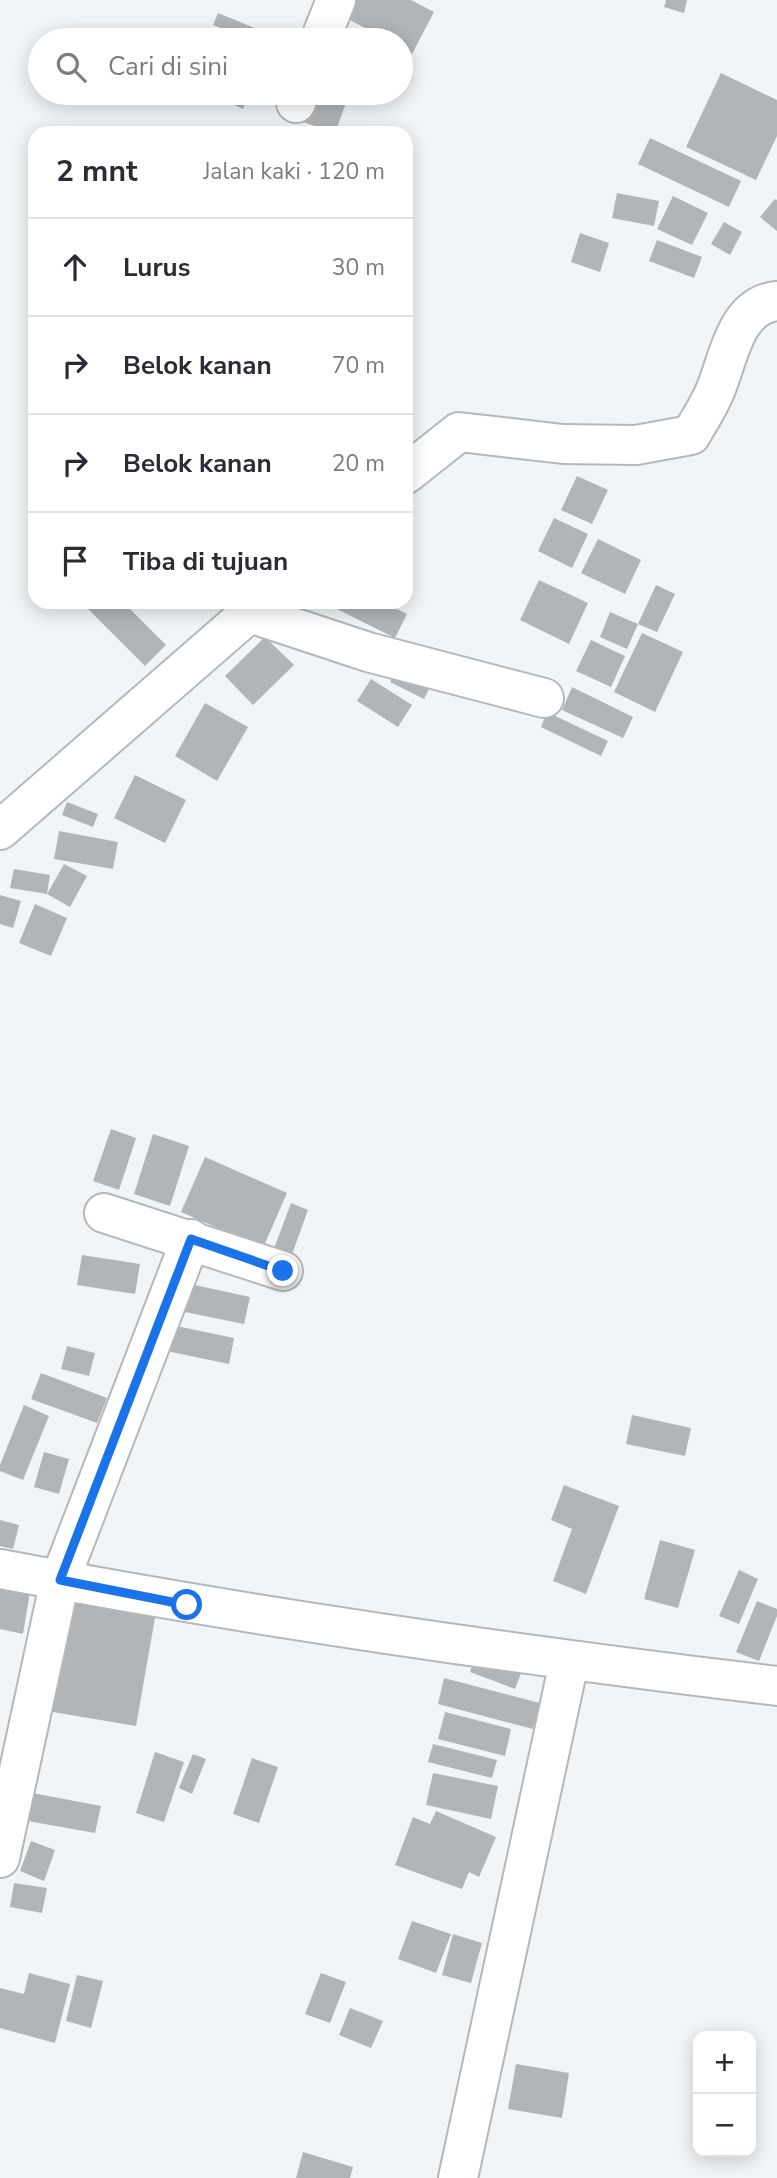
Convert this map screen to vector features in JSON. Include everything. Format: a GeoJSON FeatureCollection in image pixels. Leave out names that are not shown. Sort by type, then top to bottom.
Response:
{"type":"FeatureCollection","features":[{"type":"Feature","properties":{"kind":"street"},"geometry":{"type":"LineString","coordinates":[[325,28],[336,0]]}},
{"type":"Feature","properties":{"kind":"street"},"geometry":{"type":"LineString","coordinates":[[413,468],[459,432],[563,444],[636,445],[691,435],[717,388],[732,340],[749,315],[766,302],[777,301]]}},
{"type":"Feature","properties":{"kind":"street"},"geometry":{"type":"LineString","coordinates":[[0,830],[255,609]]}},
{"type":"Feature","properties":{"kind":"street"},"geometry":{"type":"LineString","coordinates":[[259,609],[368,652],[544,698]]}},
{"type":"Feature","properties":{"kind":"street"},"geometry":{"type":"LineString","coordinates":[[104,1213],[283,1271]]}},
{"type":"Feature","properties":{"kind":"street"},"geometry":{"type":"LineString","coordinates":[[0,1858],[60,1580],[191,1239]]}},
{"type":"Feature","properties":{"kind":"street"},"geometry":{"type":"LineString","coordinates":[[0,1569],[187,1605],[569,1661],[777,1686]]}},
{"type":"Feature","properties":{"kind":"street"},"geometry":{"type":"LineString","coordinates":[[458,2178],[569,1661]]}},
{"type":"Feature","properties":{"kind":"building"},"geometry":{"type":"Polygon","coordinates":[[[346,0],[411,0],[434,12],[413,52],[413,28],[365,28],[339,14],[346,0]]]}},
{"type":"Feature","properties":{"kind":"building"},"geometry":{"type":"Polygon","coordinates":[[[666,0],[687,0],[684,13],[664,7],[666,0]]]}},
{"type":"Feature","properties":{"kind":"building"},"geometry":{"type":"Polygon","coordinates":[[[218,13],[255,28],[220,28],[213,25],[218,13]]]}},
{"type":"Feature","properties":{"kind":"building"},"geometry":{"type":"Polygon","coordinates":[[[721,73],[777,100],[777,136],[756,180],[686,147],[721,73]]]}},
{"type":"Feature","properties":{"kind":"building"},"geometry":{"type":"Polygon","coordinates":[[[303,105],[345,105],[338,126],[315,126],[297,120],[303,105]]]}},
{"type":"Feature","properties":{"kind":"building"},"geometry":{"type":"Polygon","coordinates":[[[650,138],[741,181],[729,207],[638,164],[650,138]]]}},
{"type":"Feature","properties":{"kind":"building"},"geometry":{"type":"Polygon","coordinates":[[[617,193],[659,201],[654,226],[612,218],[617,193]]]}},
{"type":"Feature","properties":{"kind":"building"},"geometry":{"type":"Polygon","coordinates":[[[673,196],[708,213],[692,245],[657,229],[673,196]]]}},
{"type":"Feature","properties":{"kind":"building"},"geometry":{"type":"Polygon","coordinates":[[[775,199],[777,200],[777,231],[760,217],[775,199]]]}},
{"type":"Feature","properties":{"kind":"building"},"geometry":{"type":"Polygon","coordinates":[[[724,222],[742,232],[730,255],[711,244],[724,222]]]}},
{"type":"Feature","properties":{"kind":"building"},"geometry":{"type":"Polygon","coordinates":[[[580,233],[609,243],[600,272],[571,262],[580,233]]]}},
{"type":"Feature","properties":{"kind":"building"},"geometry":{"type":"Polygon","coordinates":[[[657,240],[702,257],[694,278],[649,261],[657,240]]]}},
{"type":"Feature","properties":{"kind":"building"},"geometry":{"type":"Polygon","coordinates":[[[577,476],[608,490],[592,524],[561,510],[577,476]]]}},
{"type":"Feature","properties":{"kind":"building"},"geometry":{"type":"Polygon","coordinates":[[[554,518],[588,534],[572,568],[538,551],[554,518]]]}},
{"type":"Feature","properties":{"kind":"building"},"geometry":{"type":"Polygon","coordinates":[[[598,539],[641,560],[625,594],[581,573],[598,539]]]}},
{"type":"Feature","properties":{"kind":"building"},"geometry":{"type":"Polygon","coordinates":[[[539,580],[588,603],[569,644],[520,620],[539,580]]]}},
{"type":"Feature","properties":{"kind":"building"},"geometry":{"type":"Polygon","coordinates":[[[656,585],[675,594],[657,632],[638,624],[656,585]]]}},
{"type":"Feature","properties":{"kind":"building"},"geometry":{"type":"Polygon","coordinates":[[[88,609],[130,609],[166,645],[145,666],[88,609]]]}},
{"type":"Feature","properties":{"kind":"building"},"geometry":{"type":"Polygon","coordinates":[[[337,609],[397,609],[407,614],[395,638],[337,609]]]}},
{"type":"Feature","properties":{"kind":"building"},"geometry":{"type":"Polygon","coordinates":[[[610,612],[638,624],[627,649],[600,637],[610,612]]]}},
{"type":"Feature","properties":{"kind":"building"},"geometry":{"type":"Polygon","coordinates":[[[642,633],[683,652],[655,712],[614,692],[642,633]]]}},
{"type":"Feature","properties":{"kind":"building"},"geometry":{"type":"Polygon","coordinates":[[[265,637],[294,665],[253,705],[225,676],[265,637]]]}},
{"type":"Feature","properties":{"kind":"building"},"geometry":{"type":"Polygon","coordinates":[[[591,640],[625,656],[611,687],[576,671],[591,640]]]}},
{"type":"Feature","properties":{"kind":"building"},"geometry":{"type":"Polygon","coordinates":[[[398,665],[432,683],[424,699],[390,682],[398,665]]]}},
{"type":"Feature","properties":{"kind":"building"},"geometry":{"type":"Polygon","coordinates":[[[371,679],[412,705],[398,727],[357,701],[371,679]]]}},
{"type":"Feature","properties":{"kind":"building"},"geometry":{"type":"Polygon","coordinates":[[[572,687],[633,717],[623,738],[562,710],[572,687]]]}},
{"type":"Feature","properties":{"kind":"building"},"geometry":{"type":"Polygon","coordinates":[[[205,703],[248,727],[217,781],[175,756],[205,703]]]}},
{"type":"Feature","properties":{"kind":"building"},"geometry":{"type":"Polygon","coordinates":[[[547,712],[608,741],[601,756],[541,727],[547,712]]]}},
{"type":"Feature","properties":{"kind":"building"},"geometry":{"type":"Polygon","coordinates":[[[135,775],[186,800],[165,843],[114,818],[135,775]]]}},
{"type":"Feature","properties":{"kind":"building"},"geometry":{"type":"Polygon","coordinates":[[[67,802],[98,814],[93,827],[62,815],[67,802]]]}},
{"type":"Feature","properties":{"kind":"building"},"geometry":{"type":"Polygon","coordinates":[[[59,831],[118,842],[113,869],[54,859],[59,831]]]}},
{"type":"Feature","properties":{"kind":"building"},"geometry":{"type":"Polygon","coordinates":[[[64,864],[87,876],[70,907],[47,894],[64,864]]]}},
{"type":"Feature","properties":{"kind":"building"},"geometry":{"type":"Polygon","coordinates":[[[14,869],[50,875],[47,894],[10,888],[14,869]]]}},
{"type":"Feature","properties":{"kind":"building"},"geometry":{"type":"Polygon","coordinates":[[[0,895],[21,901],[13,928],[0,924],[0,895]]]}},
{"type":"Feature","properties":{"kind":"building"},"geometry":{"type":"Polygon","coordinates":[[[35,904],[67,918],[51,956],[19,943],[35,904]]]}},
{"type":"Feature","properties":{"kind":"building"},"geometry":{"type":"Polygon","coordinates":[[[111,1129],[136,1138],[119,1190],[93,1181],[111,1129]]]}},
{"type":"Feature","properties":{"kind":"building"},"geometry":{"type":"Polygon","coordinates":[[[153,1134],[189,1146],[170,1206],[134,1194],[153,1134]]]}},
{"type":"Feature","properties":{"kind":"building"},"geometry":{"type":"Polygon","coordinates":[[[205,1157],[287,1193],[263,1248],[181,1212],[205,1157]]]}},
{"type":"Feature","properties":{"kind":"building"},"geometry":{"type":"Polygon","coordinates":[[[291,1203],[308,1210],[291,1257],[273,1251],[291,1203]]]}},
{"type":"Feature","properties":{"kind":"building"},"geometry":{"type":"Polygon","coordinates":[[[82,1255],[140,1264],[135,1294],[77,1285],[82,1255]]]}},
{"type":"Feature","properties":{"kind":"building"},"geometry":{"type":"Polygon","coordinates":[[[181,1282],[250,1297],[244,1324],[175,1310],[181,1282]]]}},
{"type":"Feature","properties":{"kind":"building"},"geometry":{"type":"Polygon","coordinates":[[[162,1323],[234,1338],[229,1364],[157,1349],[162,1323]]]}},
{"type":"Feature","properties":{"kind":"building"},"geometry":{"type":"Polygon","coordinates":[[[67,1346],[95,1353],[89,1376],[61,1369],[67,1346]]]}},
{"type":"Feature","properties":{"kind":"building"},"geometry":{"type":"Polygon","coordinates":[[[41,1373],[107,1398],[97,1423],[31,1399],[41,1373]]]}},
{"type":"Feature","properties":{"kind":"building"},"geometry":{"type":"Polygon","coordinates":[[[24,1405],[49,1416],[23,1480],[0,1471],[0,1465],[24,1405]]]}},
{"type":"Feature","properties":{"kind":"building"},"geometry":{"type":"Polygon","coordinates":[[[632,1415],[691,1428],[685,1456],[626,1444],[632,1415]]]}},
{"type":"Feature","properties":{"kind":"building"},"geometry":{"type":"Polygon","coordinates":[[[44,1452],[69,1459],[59,1494],[34,1487],[44,1452]]]}},
{"type":"Feature","properties":{"kind":"building"},"geometry":{"type":"Polygon","coordinates":[[[564,1485],[619,1506],[586,1594],[553,1581],[572,1529],[551,1520],[564,1485]]]}},
{"type":"Feature","properties":{"kind":"building"},"geometry":{"type":"Polygon","coordinates":[[[0,1520],[19,1525],[13,1549],[0,1546],[0,1520]]]}},
{"type":"Feature","properties":{"kind":"building"},"geometry":{"type":"Polygon","coordinates":[[[660,1540],[695,1550],[678,1608],[644,1599],[660,1540]]]}},
{"type":"Feature","properties":{"kind":"building"},"geometry":{"type":"Polygon","coordinates":[[[739,1570],[758,1579],[739,1624],[719,1616],[739,1570]]]}},
{"type":"Feature","properties":{"kind":"building"},"geometry":{"type":"Polygon","coordinates":[[[0,1580],[31,1586],[23,1634],[0,1629],[0,1580]]]}},
{"type":"Feature","properties":{"kind":"building"},"geometry":{"type":"Polygon","coordinates":[[[66,1596],[156,1612],[136,1726],[47,1711],[66,1596]]]}},
{"type":"Feature","properties":{"kind":"building"},"geometry":{"type":"Polygon","coordinates":[[[757,1601],[777,1609],[777,1616],[759,1661],[736,1652],[757,1601]]]}},
{"type":"Feature","properties":{"kind":"building"},"geometry":{"type":"Polygon","coordinates":[[[476,1655],[522,1671],[515,1689],[470,1672],[476,1655]]]}},
{"type":"Feature","properties":{"kind":"building"},"geometry":{"type":"Polygon","coordinates":[[[444,1678],[540,1703],[533,1729],[438,1704],[444,1678]]]}},
{"type":"Feature","properties":{"kind":"building"},"geometry":{"type":"Polygon","coordinates":[[[445,1712],[511,1729],[505,1756],[438,1739],[445,1712]]]}},
{"type":"Feature","properties":{"kind":"building"},"geometry":{"type":"Polygon","coordinates":[[[433,1744],[497,1760],[492,1778],[428,1762],[433,1744]]]}},
{"type":"Feature","properties":{"kind":"building"},"geometry":{"type":"Polygon","coordinates":[[[155,1752],[184,1762],[164,1822],[136,1813],[155,1752]]]}},
{"type":"Feature","properties":{"kind":"building"},"geometry":{"type":"Polygon","coordinates":[[[193,1754],[206,1759],[192,1794],[179,1788],[193,1754]]]}},
{"type":"Feature","properties":{"kind":"building"},"geometry":{"type":"Polygon","coordinates":[[[252,1758],[278,1767],[259,1823],[233,1814],[252,1758]]]}},
{"type":"Feature","properties":{"kind":"building"},"geometry":{"type":"Polygon","coordinates":[[[433,1773],[498,1786],[491,1819],[426,1805],[433,1773]]]}},
{"type":"Feature","properties":{"kind":"building"},"geometry":{"type":"Polygon","coordinates":[[[27,1792],[101,1806],[95,1833],[22,1820],[27,1792]]]}},
{"type":"Feature","properties":{"kind":"building"},"geometry":{"type":"Polygon","coordinates":[[[436,1811],[496,1837],[479,1877],[469,1872],[462,1889],[395,1865],[413,1817],[430,1824],[436,1811]]]}},
{"type":"Feature","properties":{"kind":"building"},"geometry":{"type":"Polygon","coordinates":[[[31,1841],[55,1850],[44,1881],[20,1871],[31,1841]]]}},
{"type":"Feature","properties":{"kind":"building"},"geometry":{"type":"Polygon","coordinates":[[[14,1883],[47,1888],[42,1913],[10,1907],[14,1883]]]}},
{"type":"Feature","properties":{"kind":"building"},"geometry":{"type":"Polygon","coordinates":[[[412,1921],[451,1934],[436,1973],[398,1959],[412,1921]]]}},
{"type":"Feature","properties":{"kind":"building"},"geometry":{"type":"Polygon","coordinates":[[[453,1934],[482,1943],[471,1983],[442,1975],[453,1934]]]}},
{"type":"Feature","properties":{"kind":"building"},"geometry":{"type":"Polygon","coordinates":[[[29,1973],[70,1984],[55,2043],[0,2028],[0,1988],[24,1994],[29,1973]]]}},
{"type":"Feature","properties":{"kind":"building"},"geometry":{"type":"Polygon","coordinates":[[[321,1973],[346,1982],[330,2023],[305,2014],[321,1973]]]}},
{"type":"Feature","properties":{"kind":"building"},"geometry":{"type":"Polygon","coordinates":[[[77,1975],[103,1981],[91,2028],[66,2021],[77,1975]]]}},
{"type":"Feature","properties":{"kind":"building"},"geometry":{"type":"Polygon","coordinates":[[[350,2008],[383,2021],[371,2048],[339,2035],[350,2008]]]}},
{"type":"Feature","properties":{"kind":"building"},"geometry":{"type":"Polygon","coordinates":[[[516,2064],[569,2073],[562,2118],[508,2109],[516,2064]]]}},
{"type":"Feature","properties":{"kind":"building"},"geometry":{"type":"Polygon","coordinates":[[[303,2152],[353,2167],[350,2178],[296,2178],[303,2152]]]}},
{"type":"Feature","properties":{"kind":"route"},"geometry":{"type":"LineString","coordinates":[[187,1605],[60,1580],[191,1239],[283,1271]]}}]}
